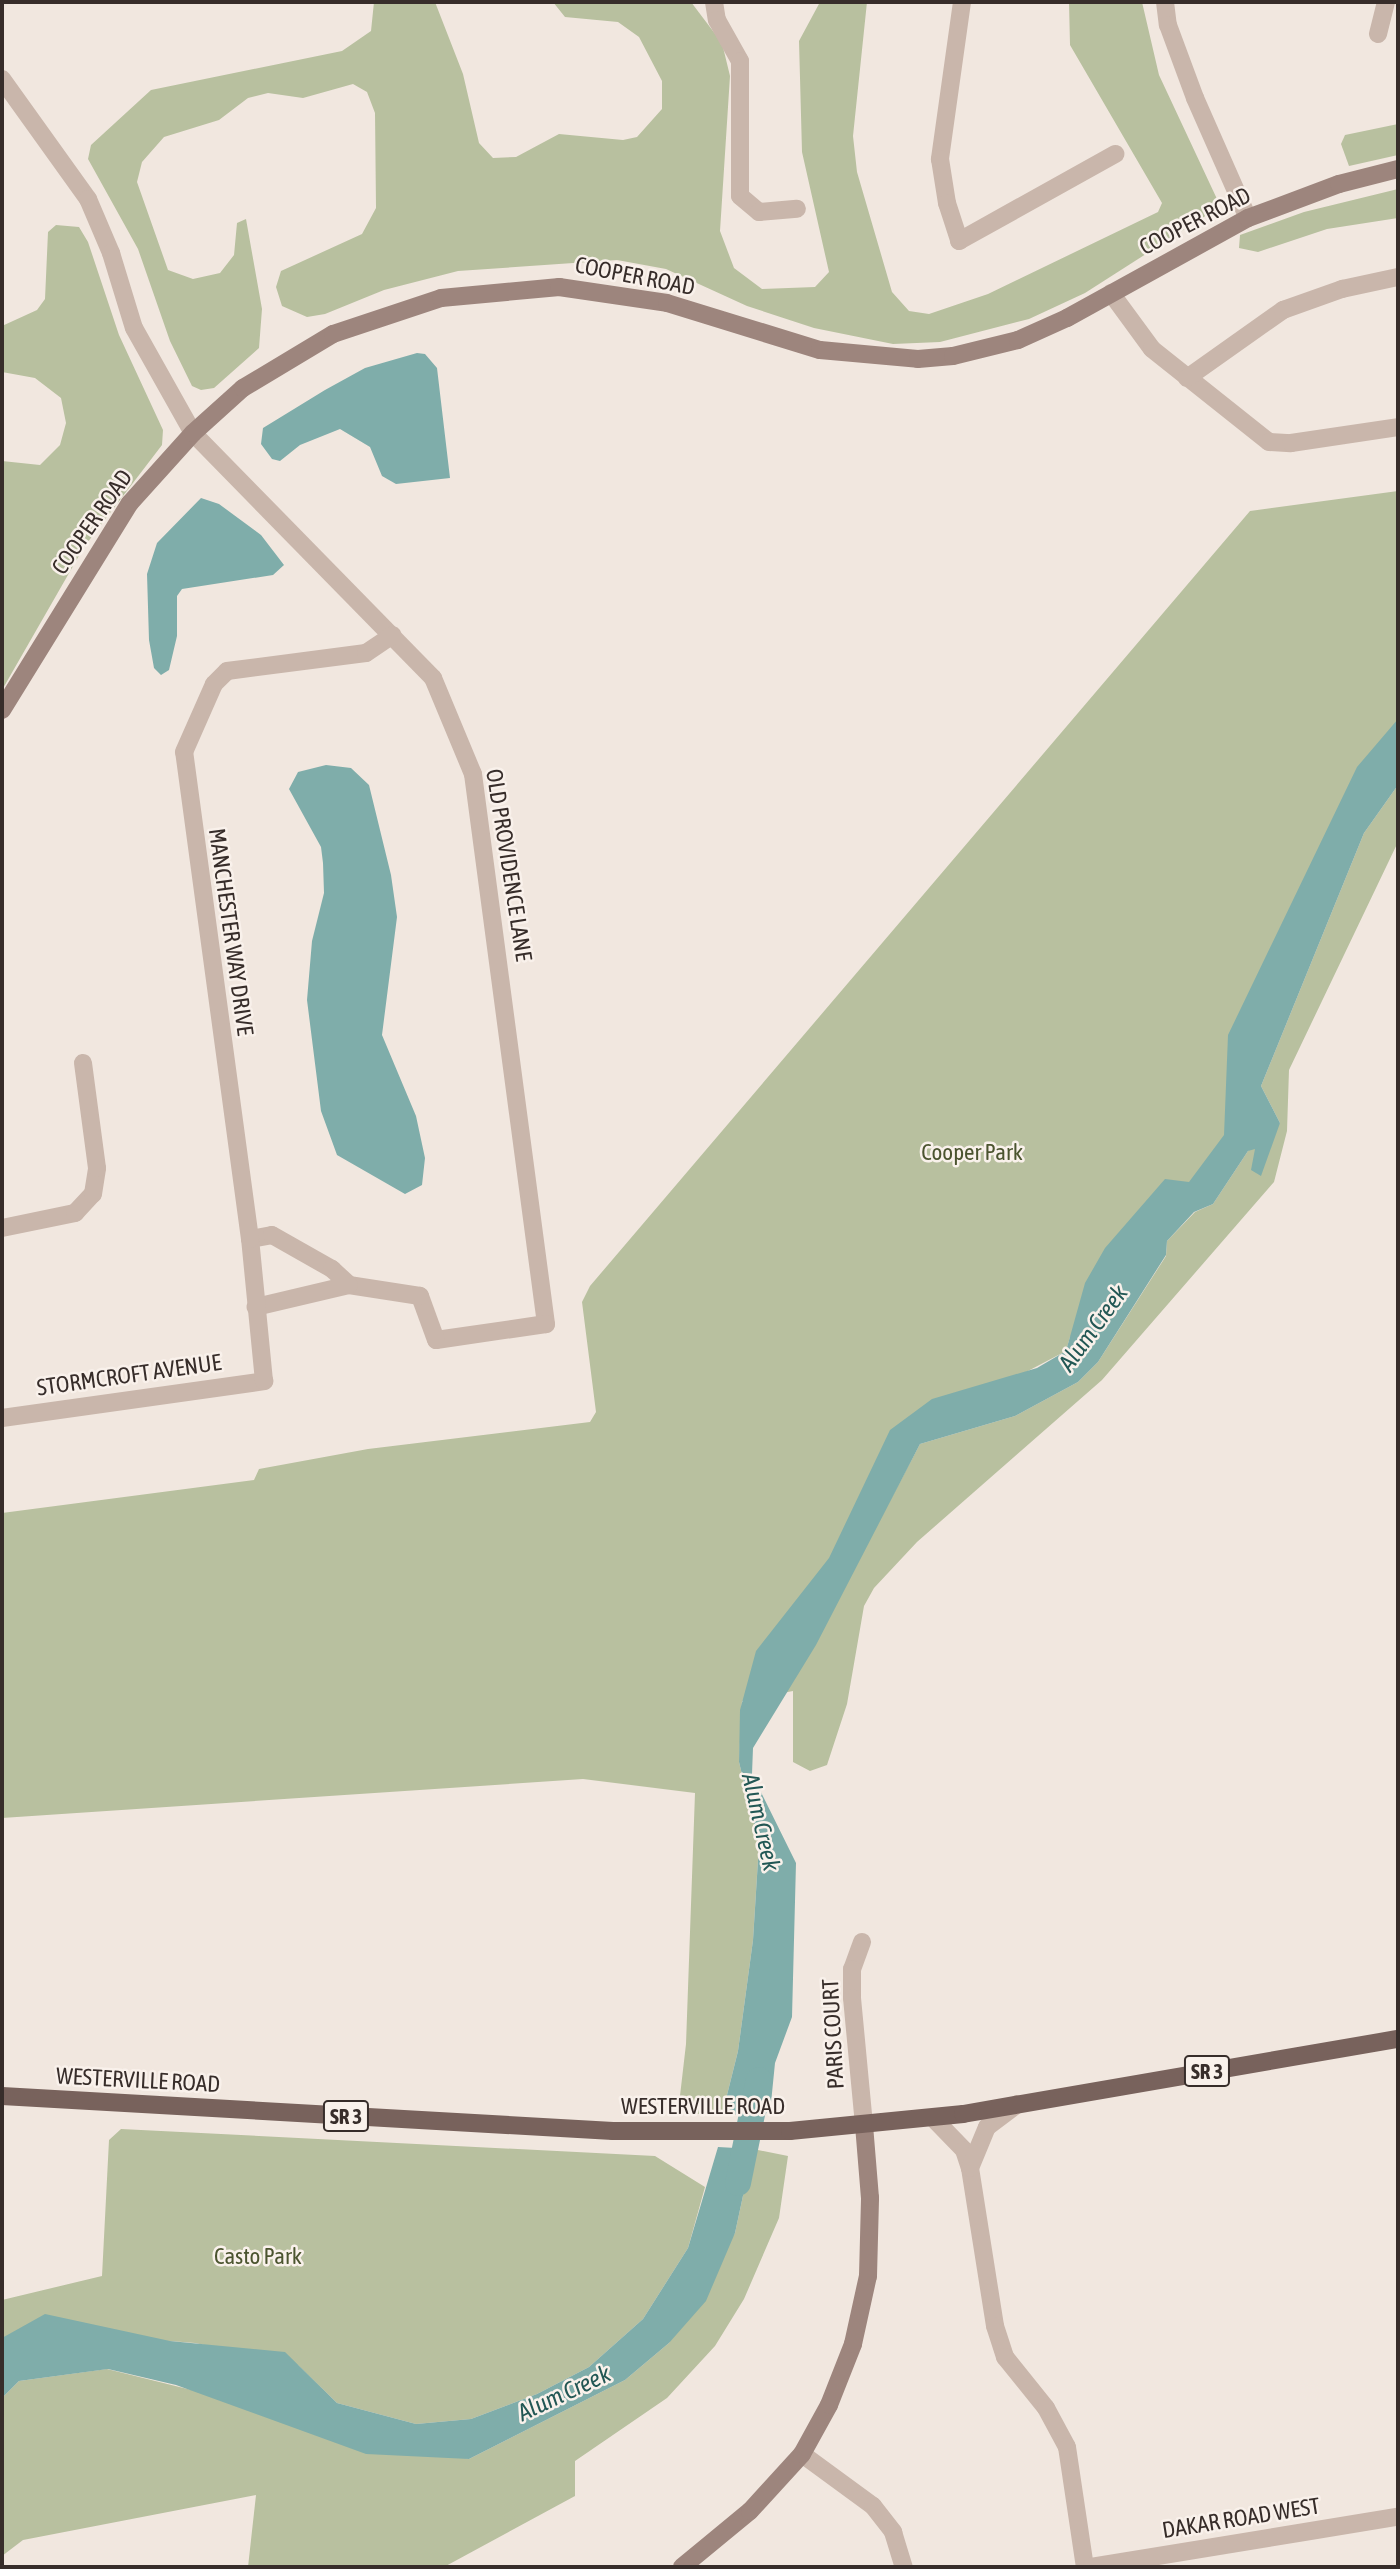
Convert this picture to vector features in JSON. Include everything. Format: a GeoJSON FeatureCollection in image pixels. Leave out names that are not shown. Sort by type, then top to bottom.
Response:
{"type":"FeatureCollection","features":[{"type":"Feature","properties":{"kind":"main road","name":"WESTERVILLE ROAD"},"geometry":{"type":"LineString","coordinates":[[2,2096],[691,2132],[790,2131],[933,2118],[1398,2039]]}},
{"type":"Feature","properties":{"kind":"street"},"geometry":{"type":"LineString","coordinates":[[714,2],[717,20],[740,61],[740,196],[759,212],[797,209]]}},
{"type":"Feature","properties":{"kind":"street"},"geometry":{"type":"LineString","coordinates":[[962,2],[940,159],[947,204],[959,242],[1115,154]]}},
{"type":"Feature","properties":{"kind":"street"},"geometry":{"type":"LineString","coordinates":[[1165,2],[1168,25],[1195,98],[1248,218]]}},
{"type":"Feature","properties":{"kind":"street"},"geometry":{"type":"LineString","coordinates":[[1378,34],[1386,2]]}},
{"type":"Feature","properties":{"kind":"street","name":"OLD PROVIDENCE LANE"},"geometry":{"type":"LineString","coordinates":[[2,79],[88,200],[111,253],[134,328],[193,433],[433,678],[473,774],[546,1324],[436,1340],[420,1296],[349,1284]]}},
{"type":"Feature","properties":{"kind":"street","name":"COOPER ROAD"},"geometry":{"type":"LineString","coordinates":[[2,709],[130,503],[193,433],[243,388],[332,334],[442,298],[480,291],[559,287],[650,299],[820,350],[918,359],[1018,340],[1248,218],[1339,184],[1398,169]]}},
{"type":"Feature","properties":{"kind":"street"},"geometry":{"type":"LineString","coordinates":[[1187,378],[1283,310],[1342,289],[1398,277]]}},
{"type":"Feature","properties":{"kind":"street"},"geometry":{"type":"LineString","coordinates":[[1111,293],[1152,349],[1269,442],[1291,443],[1398,427]]}},
{"type":"Feature","properties":{"kind":"street","name":"MANCHESTER WAY DRIVE"},"geometry":{"type":"LineString","coordinates":[[264,1381],[250,1239],[184,752],[214,684],[227,671],[366,653],[393,635]]}},
{"type":"Feature","properties":{"kind":"street"},"geometry":{"type":"LineString","coordinates":[[2,1228],[75,1213],[93,1194],[97,1168],[83,1063]]}},
{"type":"Feature","properties":{"kind":"street"},"geometry":{"type":"LineString","coordinates":[[250,1239],[272,1235],[332,1269],[349,1284]]}},
{"type":"Feature","properties":{"kind":"street"},"geometry":{"type":"LineString","coordinates":[[256,1307],[349,1284]]}},
{"type":"Feature","properties":{"kind":"street","name":"STORMCROFT AVENUE"},"geometry":{"type":"LineString","coordinates":[[2,1419],[264,1381]]}},
{"type":"Feature","properties":{"kind":"street","name":"PARIS COURT"},"geometry":{"type":"LineString","coordinates":[[862,1942],[852,1969],[852,1998],[864,2125]]}},
{"type":"Feature","properties":{"kind":"street"},"geometry":{"type":"LineString","coordinates":[[970,2168],[987,2127],[1017,2104]]}},
{"type":"Feature","properties":{"kind":"street"},"geometry":{"type":"LineString","coordinates":[[933,2118],[964,2150],[970,2168],[995,2326],[1005,2357],[1046,2408],[1067,2447],[1085,2567]]}},
{"type":"Feature","properties":{"kind":"street"},"geometry":{"type":"LineString","coordinates":[[682,2567],[750,2511],[803,2454],[829,2405],[853,2344],[868,2277],[870,2198],[864,2125]]}},
{"type":"Feature","properties":{"kind":"street"},"geometry":{"type":"LineString","coordinates":[[803,2454],[873,2506],[893,2532],[904,2567]]}},
{"type":"Feature","properties":{"kind":"street","name":"DAKAR ROAD WEST"},"geometry":{"type":"LineString","coordinates":[[1091,2567],[1398,2517]]}},
{"type":"Feature","properties":{"kind":"green space"},"geometry":{"type":"Polygon","coordinates":[[[374,2],[435,2],[463,74],[479,143],[493,158],[516,157],[559,134],[623,140],[637,137],[662,109],[662,81],[639,37],[618,22],[565,17],[553,2],[691,2],[722,43],[730,76],[720,231],[734,268],[762,289],[815,287],[829,272],[802,152],[799,41],[820,2],[867,2],[853,136],[857,172],[892,292],[909,311],[929,314],[988,294],[1158,212],[1162,203],[1070,45],[1069,2],[1142,2],[1159,75],[1217,199],[1210,213],[1085,293],[1029,319],[940,342],[893,344],[814,328],[747,306],[666,269],[617,260],[458,271],[384,290],[325,314],[307,317],[282,306],[276,287],[281,271],[362,234],[376,208],[375,113],[367,92],[353,84],[303,98],[268,93],[248,98],[219,120],[164,137],[142,162],[137,182],[168,270],[193,279],[220,273],[234,255],[237,223],[246,219],[262,309],[259,348],[214,388],[201,390],[192,386],[170,341],[138,249],[88,159],[91,145],[151,90],[342,51],[371,31],[374,2]]]}},
{"type":"Feature","properties":{"kind":"green space"},"geometry":{"type":"Polygon","coordinates":[[[1398,124],[1398,155],[1349,166],[1341,144],[1345,135],[1398,124]]]}},
{"type":"Feature","properties":{"kind":"green space"},"geometry":{"type":"Polygon","coordinates":[[[1398,189],[1398,218],[1327,229],[1258,252],[1239,248],[1240,235],[1304,212],[1398,189]]]}},
{"type":"Feature","properties":{"kind":"green space"},"geometry":{"type":"Polygon","coordinates":[[[56,225],[79,227],[88,242],[119,335],[163,430],[162,445],[84,547],[2,690],[2,461],[40,465],[60,445],[66,423],[61,398],[35,378],[2,372],[2,326],[37,310],[45,299],[48,232],[56,225]]]}},
{"type":"Feature","properties":{"kind":"green space","name":"Cooper Park"},"geometry":{"type":"Polygon","coordinates":[[[1398,491],[1398,737],[1260,1079],[1195,1192],[1070,1337],[1066,1351],[920,1428],[802,1667],[920,1444],[1015,1416],[1078,1382],[1098,1362],[1166,1256],[1167,1241],[1195,1212],[1213,1204],[1248,1151],[1280,1123],[1261,1086],[1364,833],[1398,785],[1398,842],[1289,1070],[1287,1131],[1274,1182],[1102,1380],[917,1542],[874,1588],[864,1606],[847,1704],[827,1765],[810,1771],[793,1762],[793,1691],[742,1701],[739,1762],[759,1844],[753,1940],[738,2051],[722,2115],[678,2113],[686,2044],[695,1793],[583,1779],[2,1818],[2,1513],[254,1480],[259,1469],[368,1449],[590,1422],[596,1412],[582,1302],[590,1286],[1250,511],[1398,491]]]}},
{"type":"Feature","properties":{"kind":"green space","name":"Casto Park"},"geometry":{"type":"Polygon","coordinates":[[[121,2129],[655,2156],[705,2187],[688,2248],[643,2319],[589,2367],[537,2394],[471,2419],[416,2424],[337,2403],[298,2365],[195,2343],[170,2341],[2,2359],[2,2300],[102,2276],[109,2140],[121,2129]]]}},
{"type":"Feature","properties":{"kind":"green space"},"geometry":{"type":"Polygon","coordinates":[[[753,2149],[788,2156],[779,2218],[744,2299],[715,2346],[667,2398],[575,2461],[575,2496],[444,2567],[248,2567],[256,2495],[23,2540],[2,2556],[2,2398],[19,2381],[107,2369],[469,2459],[625,2380],[669,2343],[735,2233],[753,2149]]]}},
{"type":"Feature","properties":{"kind":"water"},"geometry":{"type":"Polygon","coordinates":[[[417,353],[425,354],[437,368],[450,478],[396,484],[382,476],[370,447],[340,429],[300,445],[280,461],[272,459],[261,444],[263,428],[325,390],[365,368],[417,353]]]}},
{"type":"Feature","properties":{"kind":"water"},"geometry":{"type":"Polygon","coordinates":[[[201,498],[219,504],[261,535],[284,565],[273,575],[182,589],[177,596],[177,636],[169,670],[161,675],[154,668],[149,640],[147,574],[157,543],[201,498]]]}},
{"type":"Feature","properties":{"kind":"water"},"geometry":{"type":"Polygon","coordinates":[[[1398,719],[1398,785],[1364,833],[1261,1086],[1280,1123],[1261,1176],[1251,1170],[1255,1149],[1248,1151],[1213,1204],[1194,1212],[1167,1241],[1166,1255],[1098,1362],[1078,1382],[1015,1416],[920,1444],[816,1645],[753,1748],[752,1774],[796,1863],[792,2017],[775,2063],[770,2113],[722,2115],[738,2051],[753,1940],[759,1844],[739,1762],[740,1710],[756,1651],[829,1558],[890,1430],[932,1399],[1037,1368],[1066,1351],[1085,1283],[1105,1248],[1165,1179],[1189,1182],[1224,1135],[1228,1035],[1357,767],[1398,719]]]}},
{"type":"Feature","properties":{"kind":"water"},"geometry":{"type":"Polygon","coordinates":[[[326,765],[351,768],[369,785],[391,875],[397,917],[382,1035],[416,1116],[425,1158],[422,1185],[405,1194],[337,1155],[321,1111],[307,1000],[312,941],[324,893],[323,863],[321,847],[289,789],[298,772],[326,765]]]}},
{"type":"Feature","properties":{"kind":"water"},"geometry":{"type":"Polygon","coordinates":[[[718,2147],[753,2149],[735,2233],[706,2301],[669,2343],[625,2380],[469,2459],[366,2454],[176,2385],[108,2369],[19,2381],[2,2398],[2,2338],[45,2314],[170,2341],[285,2352],[337,2403],[416,2424],[471,2419],[537,2394],[589,2367],[643,2319],[688,2248],[718,2147]]]}},
{"type":"Feature","properties":{"kind":"waterway","name":"Alum Creek"},"geometry":{"type":"LineString","coordinates":[[738,2183],[759,2080]]}}]}
